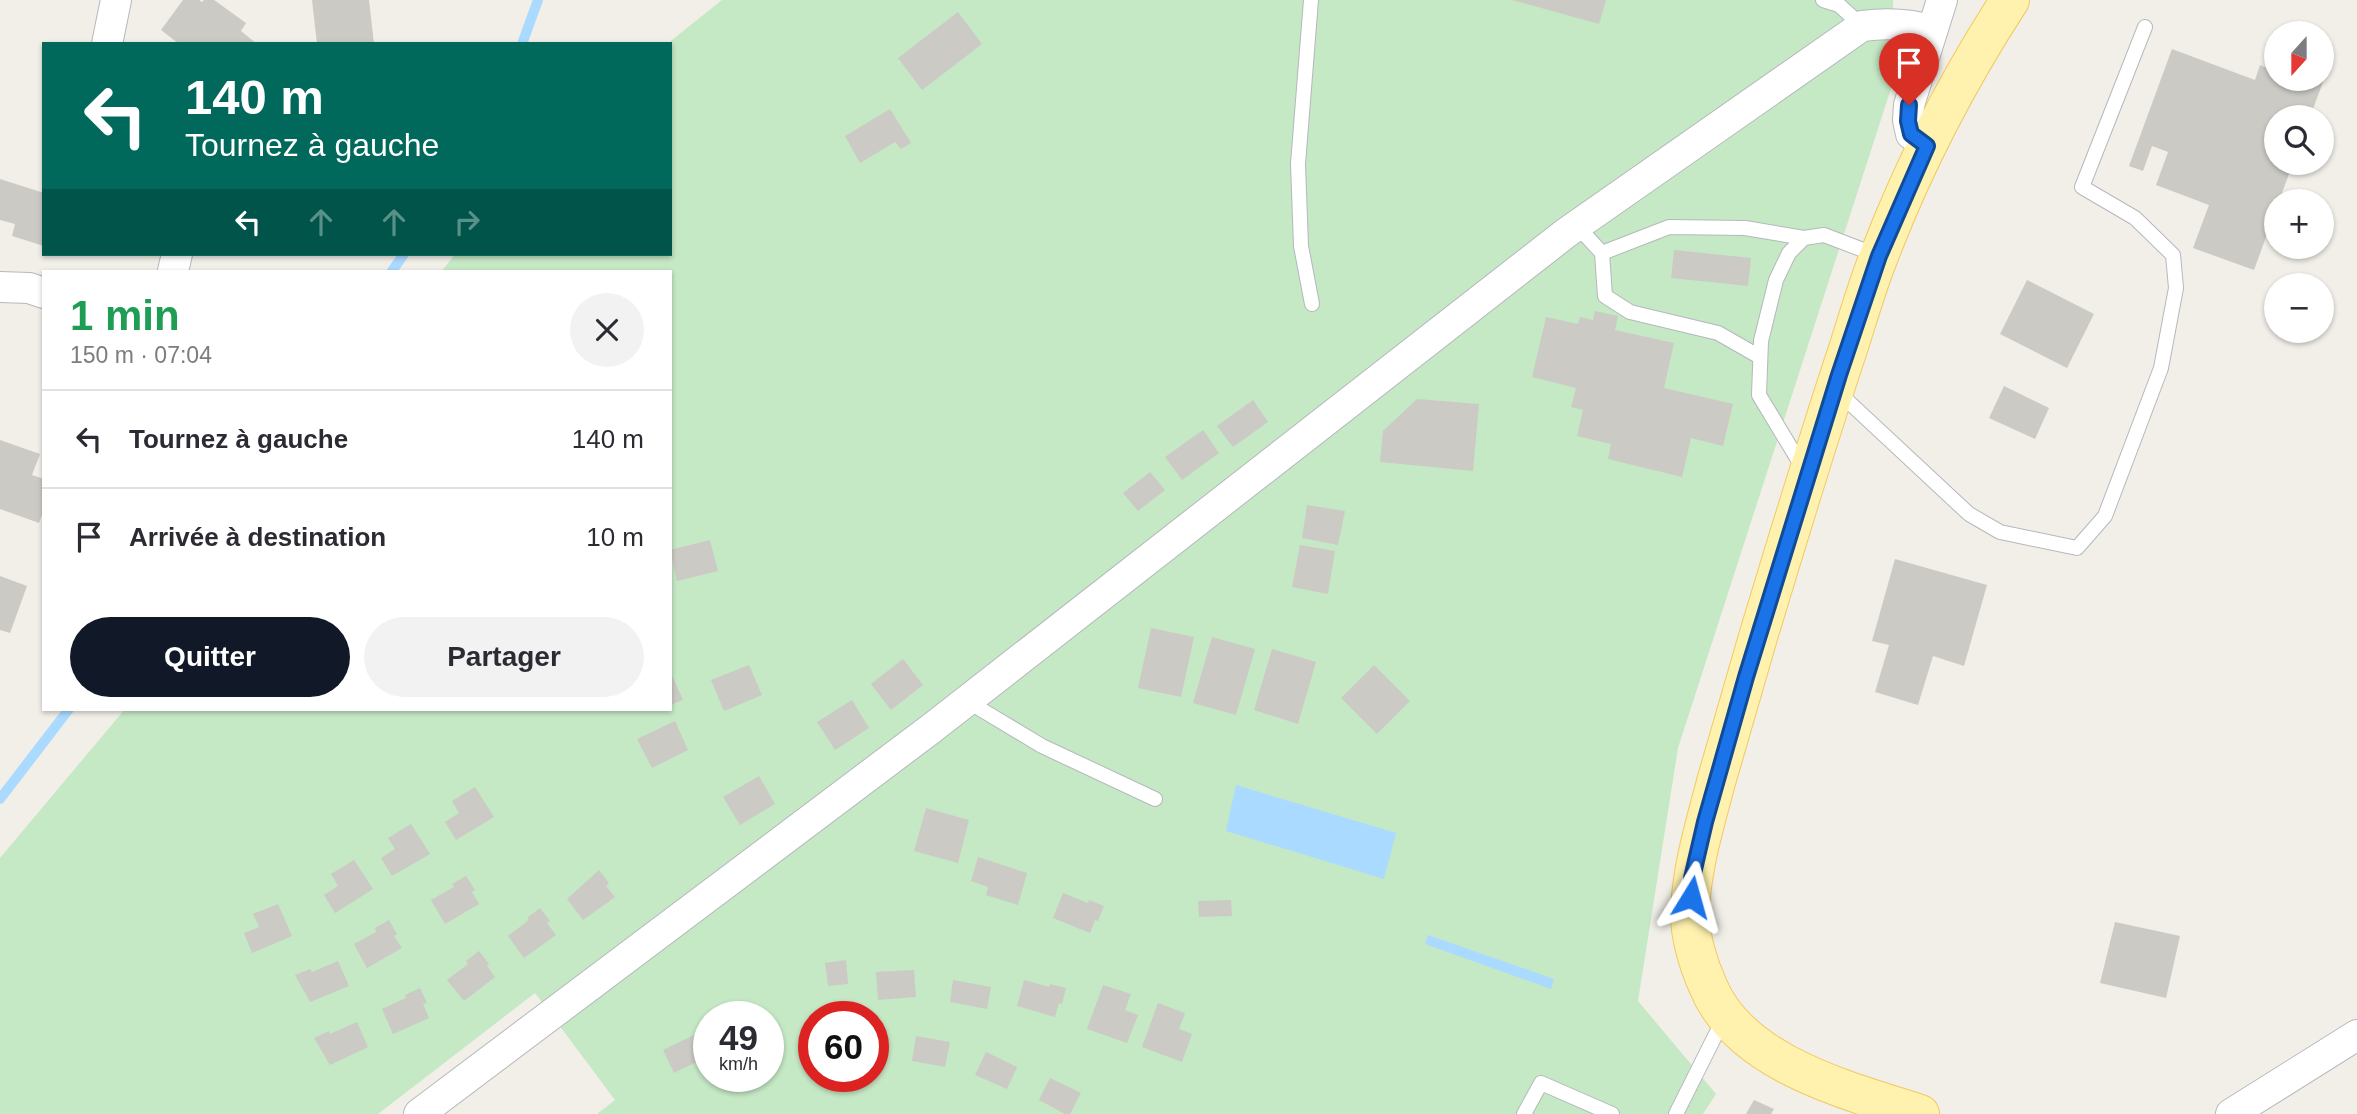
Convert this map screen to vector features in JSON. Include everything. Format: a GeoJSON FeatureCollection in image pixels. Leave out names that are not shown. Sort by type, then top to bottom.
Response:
{"type":"FeatureCollection","features":[{"type":"Feature","properties":{"kind":"main road"},"geometry":{"type":"LineString","coordinates":[[1920,1114],[1840,1086],[1770,1056],[1748,1041],[1725,1015],[1709,989],[1697,955],[1690,915],[1692,878],[1739,702],[1807,476],[1879,256],[1927,146],[2010,0]]}},
{"type":"Feature","properties":{"kind":"street"},"geometry":{"type":"LineString","coordinates":[[107,42],[116,0]]}},
{"type":"Feature","properties":{"kind":"street"},"geometry":{"type":"LineString","coordinates":[[1927,146],[1911,134],[1909,105],[1942,0]]}},
{"type":"Feature","properties":{"kind":"street"},"geometry":{"type":"LineString","coordinates":[[419,1114],[967,701],[1577,226],[1862,26],[1889,23],[1917,26],[1931,31]]}},
{"type":"Feature","properties":{"kind":"street"},"geometry":{"type":"LineString","coordinates":[[0,287],[29,288],[42,292]]}},
{"type":"Feature","properties":{"kind":"street"},"geometry":{"type":"LineString","coordinates":[[2231,1114],[2357,1035]]}},
{"type":"Feature","properties":{"kind":"lane"},"geometry":{"type":"LineString","coordinates":[[1311,0],[1298,164],[1301,246],[1311,304]]}},
{"type":"Feature","properties":{"kind":"lane"},"geometry":{"type":"LineString","coordinates":[[1823,0],[1839,5],[1862,26]]}},
{"type":"Feature","properties":{"kind":"lane"},"geometry":{"type":"LineString","coordinates":[[1835,389],[1885,433],[1958,506],[2000,532],[2077,548],[2105,516],[2161,368],[2176,288],[2173,255],[2135,218],[2082,187],[2145,27]]}},
{"type":"Feature","properties":{"kind":"lane"},"geometry":{"type":"LineString","coordinates":[[1577,226],[1602,253],[1605,296],[1630,312],[1718,333],[1760,357]]}},
{"type":"Feature","properties":{"kind":"lane"},"geometry":{"type":"LineString","coordinates":[[1602,253],[1669,227],[1745,228],[1804,238],[1824,235],[1879,256]]}},
{"type":"Feature","properties":{"kind":"lane"},"geometry":{"type":"LineString","coordinates":[[1804,238],[1789,253],[1776,280],[1760,341],[1759,395],[1807,476]]}},
{"type":"Feature","properties":{"kind":"lane"},"geometry":{"type":"LineString","coordinates":[[967,701],[1042,746],[1156,799]]}},
{"type":"Feature","properties":{"kind":"lane"},"geometry":{"type":"LineString","coordinates":[[1676,1114],[1725,1015]]}},
{"type":"Feature","properties":{"kind":"lane"},"geometry":{"type":"LineString","coordinates":[[1524,1114],[1541,1083],[1612,1114]]}},
{"type":"Feature","properties":{"kind":"lane"},"geometry":{"type":"LineString","coordinates":[[1840,1086],[1870,1114]]}},
{"type":"Feature","properties":{"kind":"green space"},"geometry":{"type":"Polygon","coordinates":[[[722,0],[1893,0],[1895,76],[1678,748],[1638,1001],[1716,1094],[1703,1114],[597,1114],[615,1100],[535,993],[378,1114],[0,1114],[0,858],[123,711],[672,711],[672,270],[443,270],[453,256],[672,256],[672,42],[670,42],[722,0]]]}},
{"type":"Feature","properties":{"kind":"water"},"geometry":{"type":"Polygon","coordinates":[[[1236,785],[1396,833],[1384,879],[1226,831],[1236,785]]]}},
{"type":"Feature","properties":{"kind":"water"},"geometry":{"type":"Polygon","coordinates":[[[1428,935],[1554,979],[1551,989],[1425,944],[1428,935]]]}},
{"type":"Feature","properties":{"kind":"building"},"geometry":{"type":"Polygon","coordinates":[[[183,0],[214,0],[246,23],[241,31],[255,42],[176,42],[161,30],[183,0]]]}},
{"type":"Feature","properties":{"kind":"building"},"geometry":{"type":"Polygon","coordinates":[[[312,0],[369,0],[374,42],[317,42],[312,0]]]}},
{"type":"Feature","properties":{"kind":"building"},"geometry":{"type":"Polygon","coordinates":[[[1512,0],[1606,0],[1599,24],[1512,0]]]}},
{"type":"Feature","properties":{"kind":"building"},"geometry":{"type":"Polygon","coordinates":[[[958,12],[982,44],[922,90],[898,58],[958,12]]]}},
{"type":"Feature","properties":{"kind":"building"},"geometry":{"type":"Polygon","coordinates":[[[2172,49],[2255,80],[2260,65],[2264,67],[2264,91],[2320,91],[2314,105],[2264,105],[2264,175],[2289,175],[2283,189],[2264,189],[2264,243],[2254,270],[2193,248],[2209,205],[2156,185],[2168,152],[2152,146],[2143,171],[2129,166],[2172,49]]]}},
{"type":"Feature","properties":{"kind":"building"},"geometry":{"type":"Polygon","coordinates":[[[890,109],[911,143],[901,149],[895,142],[860,163],[845,136],[890,109]]]}},
{"type":"Feature","properties":{"kind":"building"},"geometry":{"type":"Polygon","coordinates":[[[0,179],[42,192],[42,245],[12,236],[15,224],[0,220],[0,179]]]}},
{"type":"Feature","properties":{"kind":"building"},"geometry":{"type":"Polygon","coordinates":[[[1674,250],[1751,258],[1748,286],[1671,278],[1674,250]]]}},
{"type":"Feature","properties":{"kind":"building"},"geometry":{"type":"Polygon","coordinates":[[[2027,280],[2094,314],[2067,368],[2000,334],[2027,280]]]}},
{"type":"Feature","properties":{"kind":"building"},"geometry":{"type":"Polygon","coordinates":[[[1595,311],[1618,316],[1615,330],[1674,343],[1664,388],[1733,404],[1723,446],[1691,438],[1682,477],[1608,459],[1611,444],[1577,436],[1583,410],[1571,407],[1576,388],[1532,377],[1546,317],[1578,324],[1580,317],[1593,320],[1595,311]]]}},
{"type":"Feature","properties":{"kind":"building"},"geometry":{"type":"Polygon","coordinates":[[[2004,386],[2049,408],[2035,439],[1989,418],[2004,386]]]}},
{"type":"Feature","properties":{"kind":"building"},"geometry":{"type":"Polygon","coordinates":[[[1417,399],[1479,404],[1473,471],[1380,462],[1383,431],[1417,399]]]}},
{"type":"Feature","properties":{"kind":"building"},"geometry":{"type":"Polygon","coordinates":[[[1253,400],[1268,422],[1233,447],[1217,426],[1253,400]]]}},
{"type":"Feature","properties":{"kind":"building"},"geometry":{"type":"Polygon","coordinates":[[[1203,430],[1219,453],[1182,480],[1165,457],[1203,430]]]}},
{"type":"Feature","properties":{"kind":"building"},"geometry":{"type":"Polygon","coordinates":[[[0,440],[40,454],[32,475],[42,478],[42,515],[39,523],[0,509],[0,440]]]}},
{"type":"Feature","properties":{"kind":"building"},"geometry":{"type":"Polygon","coordinates":[[[1150,472],[1165,490],[1138,511],[1123,493],[1150,472]]]}},
{"type":"Feature","properties":{"kind":"building"},"geometry":{"type":"Polygon","coordinates":[[[1307,505],[1345,511],[1338,545],[1302,538],[1307,505]]]}},
{"type":"Feature","properties":{"kind":"building"},"geometry":{"type":"Polygon","coordinates":[[[710,540],[718,571],[677,581],[672,550],[710,540]]]}},
{"type":"Feature","properties":{"kind":"building"},"geometry":{"type":"Polygon","coordinates":[[[1300,545],[1335,551],[1328,594],[1292,587],[1300,545]]]}},
{"type":"Feature","properties":{"kind":"building"},"geometry":{"type":"Polygon","coordinates":[[[1895,559],[1987,585],[1964,666],[1933,656],[1918,705],[1875,692],[1889,645],[1872,641],[1895,559]]]}},
{"type":"Feature","properties":{"kind":"building"},"geometry":{"type":"Polygon","coordinates":[[[0,576],[27,586],[10,633],[0,630],[0,576]]]}},
{"type":"Feature","properties":{"kind":"building"},"geometry":{"type":"Polygon","coordinates":[[[1151,628],[1194,637],[1181,697],[1138,688],[1151,628]]]}},
{"type":"Feature","properties":{"kind":"building"},"geometry":{"type":"Polygon","coordinates":[[[1212,637],[1255,649],[1236,715],[1193,703],[1212,637]]]}},
{"type":"Feature","properties":{"kind":"building"},"geometry":{"type":"Polygon","coordinates":[[[1272,649],[1316,662],[1298,724],[1254,710],[1272,649]]]}},
{"type":"Feature","properties":{"kind":"building"},"geometry":{"type":"Polygon","coordinates":[[[903,659],[923,685],[891,710],[871,684],[903,659]]]}},
{"type":"Feature","properties":{"kind":"building"},"geometry":{"type":"Polygon","coordinates":[[[749,665],[762,695],[724,711],[711,680],[749,665]]]}},
{"type":"Feature","properties":{"kind":"building"},"geometry":{"type":"Polygon","coordinates":[[[1374,665],[1410,701],[1377,734],[1341,698],[1374,665]]]}},
{"type":"Feature","properties":{"kind":"building"},"geometry":{"type":"Polygon","coordinates":[[[672,675],[683,700],[672,704],[672,675]]]}},
{"type":"Feature","properties":{"kind":"building"},"geometry":{"type":"Polygon","coordinates":[[[852,700],[869,728],[835,750],[817,722],[852,700]]]}},
{"type":"Feature","properties":{"kind":"building"},"geometry":{"type":"Polygon","coordinates":[[[675,721],[688,750],[652,768],[637,739],[675,721]]]}},
{"type":"Feature","properties":{"kind":"building"},"geometry":{"type":"Polygon","coordinates":[[[759,776],[775,804],[740,825],[723,797],[759,776]]]}},
{"type":"Feature","properties":{"kind":"building"},"geometry":{"type":"Polygon","coordinates":[[[475,787],[494,817],[456,840],[445,822],[459,813],[452,801],[475,787]]]}},
{"type":"Feature","properties":{"kind":"building"},"geometry":{"type":"Polygon","coordinates":[[[926,808],[969,820],[958,863],[914,851],[926,808]]]}},
{"type":"Feature","properties":{"kind":"building"},"geometry":{"type":"Polygon","coordinates":[[[411,824],[430,854],[392,876],[381,858],[395,849],[388,838],[411,824]]]}},
{"type":"Feature","properties":{"kind":"building"},"geometry":{"type":"Polygon","coordinates":[[[978,857],[1027,873],[1018,905],[986,895],[988,887],[971,881],[978,857]]]}},
{"type":"Feature","properties":{"kind":"building"},"geometry":{"type":"Polygon","coordinates":[[[354,860],[373,889],[335,913],[324,895],[338,886],[331,874],[354,860]]]}},
{"type":"Feature","properties":{"kind":"building"},"geometry":{"type":"Polygon","coordinates":[[[599,870],[609,883],[606,886],[615,897],[583,920],[567,899],[599,870]]]}},
{"type":"Feature","properties":{"kind":"building"},"geometry":{"type":"Polygon","coordinates":[[[466,876],[475,890],[472,892],[479,904],[445,924],[431,900],[454,887],[452,884],[466,876]]]}},
{"type":"Feature","properties":{"kind":"building"},"geometry":{"type":"Polygon","coordinates":[[[1063,893],[1104,906],[1090,933],[1053,918],[1063,893]]]}},
{"type":"Feature","properties":{"kind":"building"},"geometry":{"type":"Polygon","coordinates":[[[1231,900],[1232,916],[1199,917],[1198,901],[1231,900]]]}},
{"type":"Feature","properties":{"kind":"building"},"geometry":{"type":"Polygon","coordinates":[[[278,904],[292,936],[252,953],[244,933],[259,927],[253,914],[278,904]]]}},
{"type":"Feature","properties":{"kind":"building"},"geometry":{"type":"Polygon","coordinates":[[[540,908],[556,935],[524,958],[508,936],[540,908]]]}},
{"type":"Feature","properties":{"kind":"building"},"geometry":{"type":"Polygon","coordinates":[[[389,920],[397,934],[394,936],[402,948],[367,968],[354,944],[376,932],[375,928],[389,920]]]}},
{"type":"Feature","properties":{"kind":"building"},"geometry":{"type":"Polygon","coordinates":[[[2115,922],[2180,936],[2166,998],[2100,983],[2115,922]]]}},
{"type":"Feature","properties":{"kind":"building"},"geometry":{"type":"Polygon","coordinates":[[[479,951],[495,977],[464,1001],[447,980],[468,964],[466,961],[479,951]]]}},
{"type":"Feature","properties":{"kind":"building"},"geometry":{"type":"Polygon","coordinates":[[[846,960],[848,984],[828,986],[825,963],[846,960]]]}},
{"type":"Feature","properties":{"kind":"building"},"geometry":{"type":"Polygon","coordinates":[[[338,961],[349,986],[310,1002],[295,975],[310,969],[312,972],[338,961]]]}},
{"type":"Feature","properties":{"kind":"building"},"geometry":{"type":"Polygon","coordinates":[[[914,970],[916,997],[878,1000],[876,972],[914,970]]]}},
{"type":"Feature","properties":{"kind":"building"},"geometry":{"type":"Polygon","coordinates":[[[953,980],[991,987],[987,1009],[950,1002],[953,980]]]}},
{"type":"Feature","properties":{"kind":"building"},"geometry":{"type":"Polygon","coordinates":[[[1024,980],[1049,987],[1050,984],[1066,988],[1055,1017],[1017,1006],[1024,980]]]}},
{"type":"Feature","properties":{"kind":"building"},"geometry":{"type":"Polygon","coordinates":[[[1103,985],[1131,994],[1125,1010],[1138,1015],[1127,1043],[1087,1029],[1103,985]]]}},
{"type":"Feature","properties":{"kind":"building"},"geometry":{"type":"Polygon","coordinates":[[[420,988],[427,1003],[423,1004],[429,1018],[393,1034],[382,1009],[420,988]]]}},
{"type":"Feature","properties":{"kind":"building"},"geometry":{"type":"Polygon","coordinates":[[[1158,1003],[1185,1013],[1179,1029],[1192,1034],[1182,1062],[1142,1047],[1158,1003]]]}},
{"type":"Feature","properties":{"kind":"building"},"geometry":{"type":"Polygon","coordinates":[[[357,1022],[368,1047],[330,1065],[314,1038],[357,1022]]]}},
{"type":"Feature","properties":{"kind":"building"},"geometry":{"type":"Polygon","coordinates":[[[693,1035],[693,1064],[674,1073],[663,1050],[693,1035]]]}},
{"type":"Feature","properties":{"kind":"building"},"geometry":{"type":"Polygon","coordinates":[[[916,1036],[950,1042],[945,1067],[912,1061],[916,1036]]]}},
{"type":"Feature","properties":{"kind":"building"},"geometry":{"type":"Polygon","coordinates":[[[986,1052],[1017,1067],[1007,1089],[975,1075],[986,1052]]]}},
{"type":"Feature","properties":{"kind":"building"},"geometry":{"type":"Polygon","coordinates":[[[1050,1078],[1081,1093],[1070,1114],[1039,1100],[1050,1078]]]}},
{"type":"Feature","properties":{"kind":"building"},"geometry":{"type":"Polygon","coordinates":[[[1754,1100],[1774,1109],[1771,1114],[1746,1114],[1754,1100]]]}},
{"type":"Feature","properties":{"kind":"waterway"},"geometry":{"type":"LineString","coordinates":[[523,42],[538,0]]}},
{"type":"Feature","properties":{"kind":"waterway"},"geometry":{"type":"LineString","coordinates":[[393,270],[403,256]]}},
{"type":"Feature","properties":{"kind":"waterway"},"geometry":{"type":"LineString","coordinates":[[0,799],[67,711]]}},
{"type":"Feature","properties":{"kind":"route"},"geometry":{"type":"LineString","coordinates":[[1691,897],[1692,878],[1705,822],[1807,476],[1879,256],[1927,146],[1911,134],[1909,105]]}}]}
